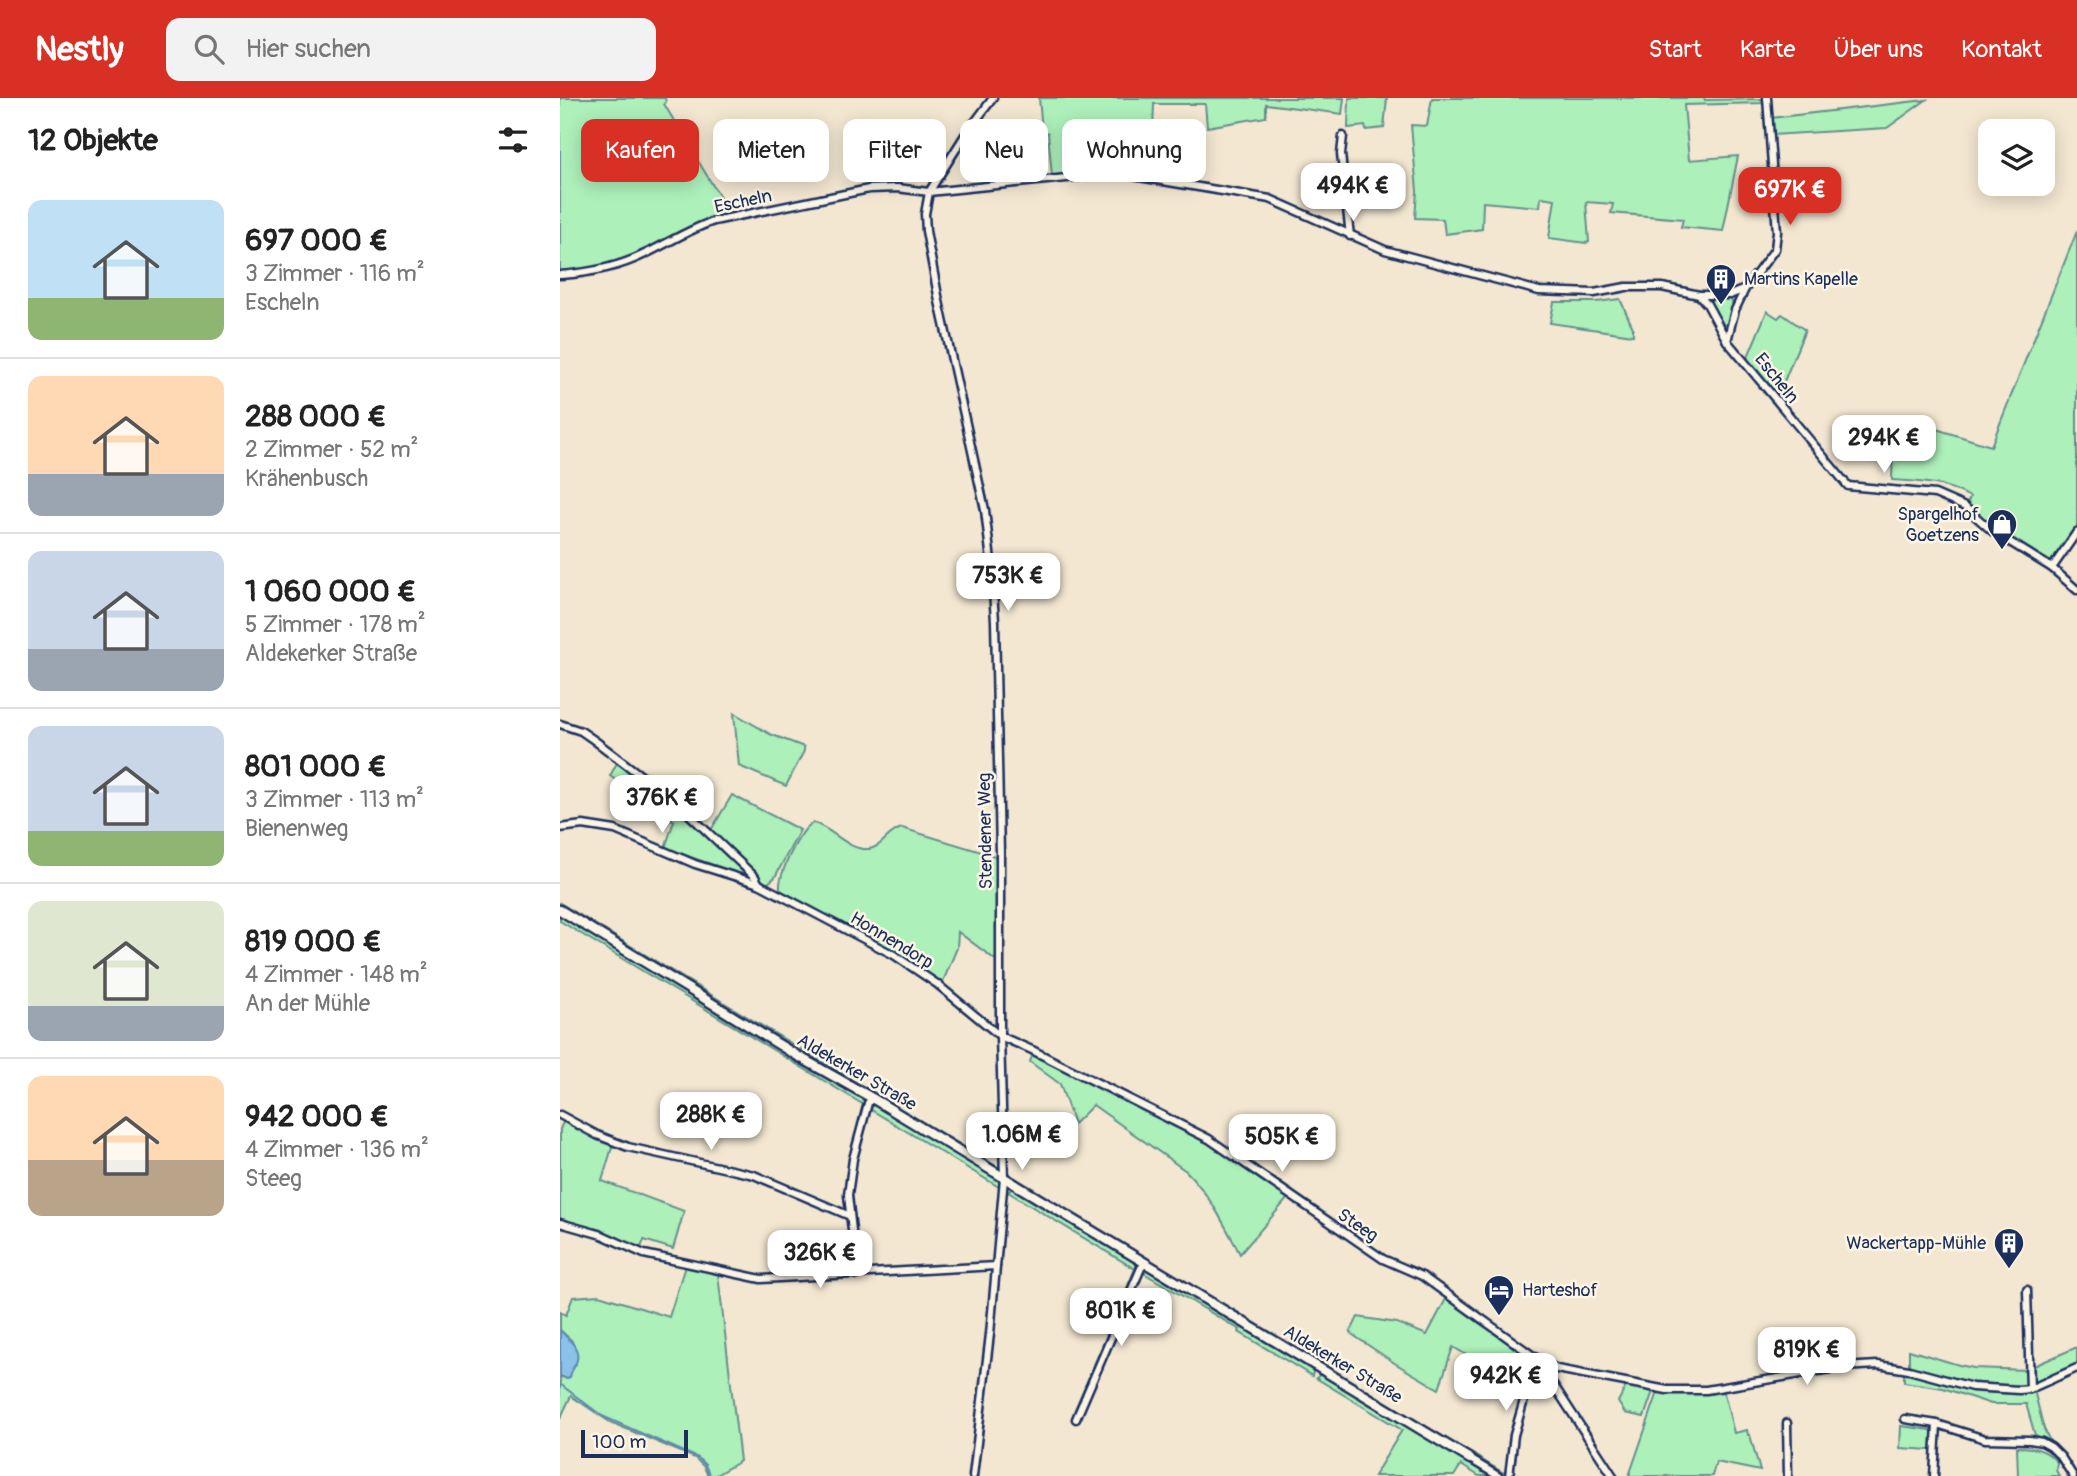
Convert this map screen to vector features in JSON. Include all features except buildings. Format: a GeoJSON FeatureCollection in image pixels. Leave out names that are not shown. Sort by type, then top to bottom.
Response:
{"type":"FeatureCollection","features":[{"type":"Feature","properties":{"kind":"street"},"geometry":{"type":"LineString","coordinates":[[929,192],[965,135],[993,98]]}},
{"type":"Feature","properties":{"kind":"street"},"geometry":{"type":"LineString","coordinates":[[1727,341],[1735,310],[1745,289],[1775,249],[1777,232],[1767,98]]}},
{"type":"Feature","properties":{"kind":"street"},"geometry":{"type":"LineString","coordinates":[[1343,136],[1342,154],[1350,236]]}},
{"type":"Feature","properties":{"kind":"street","name":"Escheln"},"geometry":{"type":"LineString","coordinates":[[560,275],[612,267],[714,221],[869,189],[897,188],[929,192],[1115,173],[1270,199],[1385,250],[1539,291],[1594,293],[1626,287],[1661,287],[1699,295],[1730,295],[1745,289]]}},
{"type":"Feature","properties":{"kind":"street","name":"Stendener Weg"},"geometry":{"type":"LineString","coordinates":[[929,192],[925,214],[926,231],[985,510],[991,561],[1000,853],[1000,1036],[1004,1178],[974,1476]]}},
{"type":"Feature","properties":{"kind":"street","name":"Escheln"},"geometry":{"type":"LineString","coordinates":[[1699,295],[1707,304],[1727,341],[1848,486],[1935,494],[1965,507],[1992,531],[2052,568],[2077,590]]}},
{"type":"Feature","properties":{"kind":"street"},"geometry":{"type":"LineString","coordinates":[[2052,568],[2077,532]]}},
{"type":"Feature","properties":{"kind":"street","name":"Honnendorp"},"geometry":{"type":"LineString","coordinates":[[560,724],[580,731],[594,740],[677,803],[755,877],[759,884]]}},
{"type":"Feature","properties":{"kind":"street","name":"Honnendorp"},"geometry":{"type":"LineString","coordinates":[[560,828],[583,825],[615,830],[695,864],[759,884],[894,955],[937,984],[1000,1036]]}},
{"type":"Feature","properties":{"kind":"street","name":"Aldekerker Straße"},"geometry":{"type":"LineString","coordinates":[[560,910],[796,1055],[872,1098],[1498,1476]]}},
{"type":"Feature","properties":{"kind":"street","name":"Steeg"},"geometry":{"type":"LineString","coordinates":[[1000,1036],[1032,1049],[1209,1139],[1383,1259],[1431,1282],[1536,1358],[1613,1476]]}},
{"type":"Feature","properties":{"kind":"street"},"geometry":{"type":"LineString","coordinates":[[857,1275],[848,1195],[853,1159],[868,1103],[872,1098]]}},
{"type":"Feature","properties":{"kind":"street"},"geometry":{"type":"LineString","coordinates":[[560,1115],[597,1135],[628,1147],[754,1175],[850,1216]]}},
{"type":"Feature","properties":{"kind":"street"},"geometry":{"type":"LineString","coordinates":[[560,1223],[602,1235],[644,1254],[761,1279],[996,1266]]}},
{"type":"Feature","properties":{"kind":"street"},"geometry":{"type":"LineString","coordinates":[[1076,1419],[1144,1264]]}},
{"type":"Feature","properties":{"kind":"street"},"geometry":{"type":"LineString","coordinates":[[2027,1290],[2030,1389]]}},
{"type":"Feature","properties":{"kind":"street"},"geometry":{"type":"LineString","coordinates":[[1508,1476],[1514,1435],[1536,1358],[1557,1368],[1667,1390],[1706,1390],[1843,1367],[1878,1365],[1909,1370],[1972,1387],[2019,1390],[2030,1389],[2077,1368]]}},
{"type":"Feature","properties":{"kind":"street"},"geometry":{"type":"LineString","coordinates":[[1905,1419],[1937,1424],[1985,1439],[2042,1442],[2061,1457],[2073,1476]]}},
{"type":"Feature","properties":{"kind":"street"},"geometry":{"type":"LineString","coordinates":[[1787,1423],[1788,1476]]}},
{"type":"Feature","properties":{"kind":"street"},"geometry":{"type":"LineString","coordinates":[[1934,1476],[1937,1424]]}},
{"type":"Feature","properties":{"kind":"green space"},"geometry":{"type":"Polygon","coordinates":[[[560,98],[665,98],[664,104],[673,119],[581,119],[581,182],[699,182],[699,162],[730,214],[699,223],[632,256],[597,267],[560,272],[560,98]]]}},
{"type":"Feature","properties":{"kind":"green space"},"geometry":{"type":"Polygon","coordinates":[[[1039,98],[1344,98],[1342,114],[1266,104],[1266,117],[1207,127],[1205,104],[1154,104],[1153,119],[1062,119],[1062,175],[1052,176],[1048,119],[1041,119],[1039,98]]]}},
{"type":"Feature","properties":{"kind":"green space"},"geometry":{"type":"Polygon","coordinates":[[[1349,98],[1387,98],[1384,128],[1348,128],[1349,98]]]}},
{"type":"Feature","properties":{"kind":"green space"},"geometry":{"type":"Polygon","coordinates":[[[1432,98],[1704,98],[1764,99],[1764,103],[1684,105],[1689,160],[1738,156],[1723,231],[1681,227],[1683,219],[1611,213],[1613,204],[1586,202],[1589,242],[1586,243],[1549,238],[1555,199],[1541,197],[1540,207],[1483,202],[1482,229],[1445,234],[1443,219],[1415,218],[1417,191],[1411,125],[1427,126],[1432,98]]]}},
{"type":"Feature","properties":{"kind":"green space"},"geometry":{"type":"Polygon","coordinates":[[[1926,100],[1887,128],[1772,135],[1771,118],[1926,100]]]}},
{"type":"Feature","properties":{"kind":"green space"},"geometry":{"type":"Polygon","coordinates":[[[2077,231],[2077,525],[2076,531],[2052,563],[1993,528],[1967,505],[1970,497],[1942,486],[1892,480],[1894,416],[1991,446],[2077,231]]]}},
{"type":"Feature","properties":{"kind":"green space"},"geometry":{"type":"Polygon","coordinates":[[[1620,299],[1633,328],[1633,335],[1550,323],[1554,302],[1620,299]]]}},
{"type":"Feature","properties":{"kind":"green space"},"geometry":{"type":"Polygon","coordinates":[[[1705,299],[1731,299],[1732,302],[1729,322],[1725,329],[1712,305],[1705,299]]]}},
{"type":"Feature","properties":{"kind":"green space"},"geometry":{"type":"Polygon","coordinates":[[[1767,311],[1778,318],[1782,314],[1805,330],[1778,396],[1747,359],[1767,311]]]}},
{"type":"Feature","properties":{"kind":"green space"},"geometry":{"type":"Polygon","coordinates":[[[734,713],[770,734],[804,747],[786,786],[739,766],[734,713]]]}},
{"type":"Feature","properties":{"kind":"green space"},"geometry":{"type":"Polygon","coordinates":[[[618,761],[675,804],[753,879],[665,848],[674,821],[610,776],[618,761]]]}},
{"type":"Feature","properties":{"kind":"green space"},"geometry":{"type":"Polygon","coordinates":[[[732,795],[800,830],[775,877],[767,884],[711,830],[732,795]]]}},
{"type":"Feature","properties":{"kind":"green space"},"geometry":{"type":"Polygon","coordinates":[[[813,823],[861,849],[874,848],[902,828],[995,856],[999,890],[997,961],[958,932],[957,948],[942,984],[894,951],[780,890],[782,874],[790,854],[807,827],[813,823]]]}},
{"type":"Feature","properties":{"kind":"green space"},"geometry":{"type":"Polygon","coordinates":[[[560,903],[797,1047],[795,1049],[560,907],[560,903]]]}},
{"type":"Feature","properties":{"kind":"green space"},"geometry":{"type":"Polygon","coordinates":[[[560,915],[865,1099],[864,1105],[560,921],[560,915]]]}},
{"type":"Feature","properties":{"kind":"green space"},"geometry":{"type":"Polygon","coordinates":[[[801,1049],[999,1168],[998,1170],[801,1052],[801,1049]]]}},
{"type":"Feature","properties":{"kind":"green space"},"geometry":{"type":"Polygon","coordinates":[[[1033,1054],[1211,1144],[1288,1198],[1240,1254],[1209,1200],[1186,1171],[1093,1105],[1074,1124],[1060,1084],[1030,1062],[1033,1054]]]}},
{"type":"Feature","properties":{"kind":"green space"},"geometry":{"type":"Polygon","coordinates":[[[871,1104],[995,1177],[999,1187],[868,1108],[871,1104]]]}},
{"type":"Feature","properties":{"kind":"green space"},"geometry":{"type":"Polygon","coordinates":[[[564,1120],[613,1144],[602,1181],[684,1211],[673,1249],[644,1240],[640,1250],[591,1228],[560,1220],[560,1129],[564,1120]]]}},
{"type":"Feature","properties":{"kind":"green space"},"geometry":{"type":"Polygon","coordinates":[[[1013,1188],[1136,1261],[1136,1270],[1122,1310],[1074,1412],[1135,1269],[1008,1192],[1013,1188]]]}},
{"type":"Feature","properties":{"kind":"green space"},"geometry":{"type":"Polygon","coordinates":[[[685,1266],[718,1274],[740,1461],[714,1476],[708,1476],[695,1458],[610,1422],[571,1396],[560,1419],[560,1376],[571,1372],[576,1364],[572,1341],[560,1330],[560,1312],[566,1315],[573,1297],[599,1295],[669,1317],[685,1266]]]}},
{"type":"Feature","properties":{"kind":"green space"},"geometry":{"type":"Polygon","coordinates":[[[1148,1268],[1314,1368],[1312,1376],[1142,1272],[1148,1268]]]}},
{"type":"Feature","properties":{"kind":"green space"},"geometry":{"type":"Polygon","coordinates":[[[1447,1297],[1479,1323],[1516,1346],[1531,1360],[1524,1389],[1453,1347],[1439,1389],[1350,1333],[1358,1317],[1397,1323],[1427,1335],[1447,1297]]]}},
{"type":"Feature","properties":{"kind":"green space"},"geometry":{"type":"Polygon","coordinates":[[[2077,1347],[2077,1365],[2035,1384],[2034,1366],[2077,1347]]]}},
{"type":"Feature","properties":{"kind":"green space"},"geometry":{"type":"Polygon","coordinates":[[[1909,1350],[1974,1368],[2027,1370],[2028,1387],[1955,1381],[1909,1367],[1909,1350]]]}},
{"type":"Feature","properties":{"kind":"green space"},"geometry":{"type":"Polygon","coordinates":[[[1327,1366],[1507,1475],[1327,1369],[1327,1366]]]}},
{"type":"Feature","properties":{"kind":"green space"},"geometry":{"type":"Polygon","coordinates":[[[1904,1372],[1986,1392],[2019,1393],[2034,1390],[2044,1429],[2050,1441],[2035,1435],[2026,1404],[1991,1404],[1943,1388],[1904,1382],[1904,1372]]]}},
{"type":"Feature","properties":{"kind":"green space"},"geometry":{"type":"Polygon","coordinates":[[[1322,1373],[1494,1476],[1479,1476],[1461,1465],[1454,1476],[1374,1476],[1402,1430],[1316,1378],[1322,1373]]]}},
{"type":"Feature","properties":{"kind":"green space"},"geometry":{"type":"Polygon","coordinates":[[[1626,1386],[1653,1391],[1644,1417],[1625,1413],[1618,1402],[1626,1386]]]}},
{"type":"Feature","properties":{"kind":"green space"},"geometry":{"type":"Polygon","coordinates":[[[1723,1389],[1734,1433],[1747,1430],[1760,1471],[1716,1462],[1712,1476],[1629,1476],[1658,1392],[1707,1393],[1723,1389]]]}},
{"type":"Feature","properties":{"kind":"green space"},"geometry":{"type":"Polygon","coordinates":[[[1901,1426],[1931,1430],[1931,1450],[1900,1448],[1901,1426]]]}},
{"type":"Feature","properties":{"kind":"green space"},"geometry":{"type":"Polygon","coordinates":[[[2017,1447],[2034,1448],[2048,1454],[2057,1462],[2056,1470],[2059,1476],[2018,1476],[2017,1447]]]}},
{"type":"Feature","properties":{"kind":"water"},"geometry":{"type":"Polygon","coordinates":[[[560,1330],[577,1351],[577,1360],[567,1379],[560,1376],[560,1330]]]}},
{"type":"Feature","properties":{"kind":"waterway"},"geometry":{"type":"LineString","coordinates":[[560,1384],[602,1416],[698,1458],[710,1476]]}},
{"type":"Feature","properties":{"kind":"place","name":"Martins Kapelle"},"geometry":{"type":"Point","coordinates":[1721,306]}},
{"type":"Feature","properties":{"kind":"place","name":"Spargelhof Goetzens"},"geometry":{"type":"Point","coordinates":[2002,551]}},
{"type":"Feature","properties":{"kind":"place","name":"Wackertapp-Mühle"},"geometry":{"type":"Point","coordinates":[2009,1270]}},
{"type":"Feature","properties":{"kind":"place","name":"Harteshof"},"geometry":{"type":"Point","coordinates":[1499,1317]}}]}
